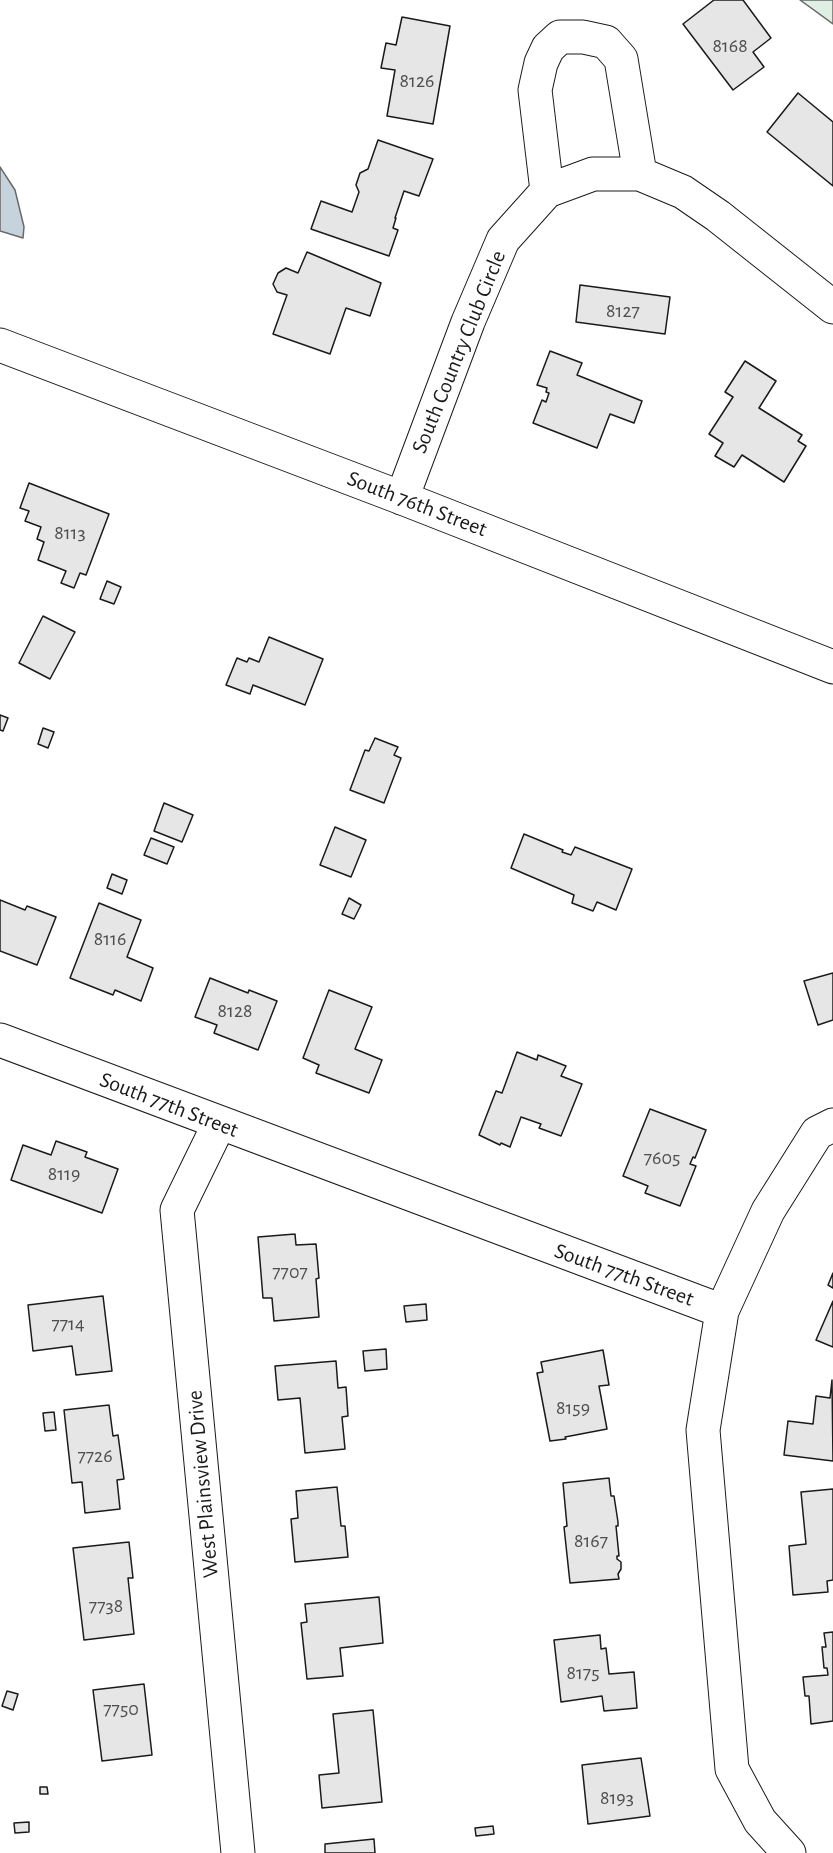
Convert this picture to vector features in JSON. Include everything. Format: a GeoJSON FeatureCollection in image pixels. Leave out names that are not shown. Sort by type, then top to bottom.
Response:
{"type":"FeatureCollection","features":[{"type":"Feature","properties":{"kind":"street"},"geometry":{"type":"LineString","coordinates":[[546,191],[535,90],[541,63],[548,48],[561,37],[583,37],[606,42],[621,59],[640,174]]}},
{"type":"Feature","properties":{"kind":"street","name":"South Country Club Circle"},"geometry":{"type":"LineString","coordinates":[[402,498],[468,322],[503,240],[546,191],[593,174],[640,174],[683,192],[718,216],[833,307]]}},
{"type":"Feature","properties":{"kind":"street","name":"South 76th Street"},"geometry":{"type":"LineString","coordinates":[[0,345],[402,498],[833,667]]}},
{"type":"Feature","properties":{"kind":"street","name":"South 77th Street"},"geometry":{"type":"LineString","coordinates":[[0,1040],[722,1311],[703,1430],[732,1769],[760,1821],[789,1853]]}},
{"type":"Feature","properties":{"kind":"street","name":"West Plainsview Drive"},"geometry":{"type":"LineString","coordinates":[[219,1124],[177,1210],[238,1853]]}},
{"type":"Feature","properties":{"kind":"street"},"geometry":{"type":"LineString","coordinates":[[722,1311],[768,1211],[817,1133],[833,1125]]}},
{"type":"Feature","properties":{"kind":"green space"},"geometry":{"type":"Polygon","coordinates":[[[800,0],[833,0],[833,24],[800,0]]]}},
{"type":"Feature","properties":{"kind":"shaded area"},"geometry":{"type":"Polygon","coordinates":[[[0,167],[15,190],[24,227],[23,238],[0,231],[0,167]]]}},
{"type":"Feature","properties":{"kind":"building"},"geometry":{"type":"Polygon","coordinates":[[[714,0],[743,0],[771,38],[753,52],[764,67],[733,90],[683,24],[714,0]]]}},
{"type":"Feature","properties":{"kind":"building"},"geometry":{"type":"Polygon","coordinates":[[[402,17],[450,26],[433,124],[387,116],[395,70],[381,68],[386,43],[396,45],[402,17]]]}},
{"type":"Feature","properties":{"kind":"building"},"geometry":{"type":"Polygon","coordinates":[[[798,93],[833,122],[833,186],[767,132],[798,93]]]}},
{"type":"Feature","properties":{"kind":"building"},"geometry":{"type":"Polygon","coordinates":[[[378,140],[433,159],[419,196],[404,191],[393,228],[398,230],[389,256],[311,229],[321,201],[352,212],[359,192],[356,185],[360,173],[368,169],[378,140]]]}},
{"type":"Feature","properties":{"kind":"building"},"geometry":{"type":"Polygon","coordinates":[[[307,252],[381,283],[370,316],[346,308],[330,354],[273,334],[287,295],[277,292],[273,284],[278,273],[286,268],[298,273],[307,252]]]}},
{"type":"Feature","properties":{"kind":"building"},"geometry":{"type":"Polygon","coordinates":[[[580,285],[670,297],[665,334],[576,322],[580,285]]]}},
{"type":"Feature","properties":{"kind":"building"},"geometry":{"type":"Polygon","coordinates":[[[550,351],[582,363],[577,375],[642,401],[634,423],[610,414],[597,448],[533,423],[542,400],[546,402],[549,393],[546,392],[547,388],[537,385],[550,351]]]}},
{"type":"Feature","properties":{"kind":"building"},"geometry":{"type":"Polygon","coordinates":[[[745,361],[776,381],[759,408],[802,435],[798,441],[806,446],[784,482],[742,455],[734,467],[715,456],[723,443],[709,434],[733,397],[725,392],[745,361]]]}},
{"type":"Feature","properties":{"kind":"building"},"geometry":{"type":"Polygon","coordinates":[[[29,483],[109,514],[86,575],[80,573],[74,588],[61,583],[66,571],[38,560],[44,542],[37,539],[41,527],[25,521],[29,511],[20,508],[29,483]]]}},
{"type":"Feature","properties":{"kind":"building"},"geometry":{"type":"Polygon","coordinates":[[[107,581],[121,587],[114,604],[100,599],[107,581]]]}},
{"type":"Feature","properties":{"kind":"building"},"geometry":{"type":"Polygon","coordinates":[[[43,616],[75,632],[50,679],[19,663],[43,616]]]}},
{"type":"Feature","properties":{"kind":"building"},"geometry":{"type":"Polygon","coordinates":[[[269,637],[323,659],[305,705],[253,685],[250,694],[226,685],[237,658],[247,662],[249,658],[259,662],[269,637]]]}},
{"type":"Feature","properties":{"kind":"building"},"geometry":{"type":"Polygon","coordinates":[[[0,715],[8,718],[3,731],[0,730],[0,715]]]}},
{"type":"Feature","properties":{"kind":"building"},"geometry":{"type":"Polygon","coordinates":[[[43,728],[54,732],[48,748],[38,744],[43,728]]]}},
{"type":"Feature","properties":{"kind":"building"},"geometry":{"type":"Polygon","coordinates":[[[375,738],[398,747],[394,755],[401,758],[384,803],[350,790],[365,750],[369,751],[375,738]]]}},
{"type":"Feature","properties":{"kind":"building"},"geometry":{"type":"Polygon","coordinates":[[[164,803],[193,815],[182,842],[154,831],[164,803]]]}},
{"type":"Feature","properties":{"kind":"building"},"geometry":{"type":"Polygon","coordinates":[[[335,827],[366,840],[351,877],[320,865],[335,827]]]}},
{"type":"Feature","properties":{"kind":"building"},"geometry":{"type":"Polygon","coordinates":[[[524,834],[571,855],[575,847],[632,869],[616,910],[597,902],[593,911],[572,903],[574,895],[511,868],[524,834]]]}},
{"type":"Feature","properties":{"kind":"building"},"geometry":{"type":"Polygon","coordinates":[[[151,838],[174,847],[167,864],[144,855],[151,838]]]}},
{"type":"Feature","properties":{"kind":"building"},"geometry":{"type":"Polygon","coordinates":[[[112,874],[127,880],[122,894],[107,888],[112,874]]]}},
{"type":"Feature","properties":{"kind":"building"},"geometry":{"type":"Polygon","coordinates":[[[349,898],[361,905],[354,919],[342,914],[349,898]]]}},
{"type":"Feature","properties":{"kind":"building"},"geometry":{"type":"Polygon","coordinates":[[[0,900],[25,910],[27,906],[56,917],[37,965],[0,951],[0,900]]]}},
{"type":"Feature","properties":{"kind":"building"},"geometry":{"type":"Polygon","coordinates":[[[99,903],[141,920],[127,957],[153,968],[141,1001],[115,990],[113,995],[70,978],[99,903]]]}},
{"type":"Feature","properties":{"kind":"building"},"geometry":{"type":"Polygon","coordinates":[[[833,973],[833,1020],[818,1025],[804,981],[833,973]]]}},
{"type":"Feature","properties":{"kind":"building"},"geometry":{"type":"Polygon","coordinates":[[[210,978],[248,993],[249,990],[277,1001],[258,1050],[214,1033],[217,1025],[195,1017],[210,978]]]}},
{"type":"Feature","properties":{"kind":"building"},"geometry":{"type":"Polygon","coordinates":[[[329,990],[372,1007],[355,1049],[382,1060],[369,1093],[316,1073],[319,1065],[303,1058],[329,990]]]}},
{"type":"Feature","properties":{"kind":"building"},"geometry":{"type":"Polygon","coordinates":[[[517,1052],[537,1060],[538,1055],[566,1066],[561,1076],[582,1084],[561,1136],[539,1128],[541,1124],[521,1117],[510,1147],[479,1135],[496,1091],[502,1093],[517,1052]]]}},
{"type":"Feature","properties":{"kind":"building"},"geometry":{"type":"Polygon","coordinates":[[[650,1109],[706,1130],[695,1158],[693,1157],[690,1164],[696,1166],[680,1206],[645,1193],[648,1186],[623,1176],[650,1109]]]}},
{"type":"Feature","properties":{"kind":"building"},"geometry":{"type":"Polygon","coordinates":[[[56,1141],[87,1152],[85,1157],[118,1169],[102,1213],[11,1180],[23,1145],[51,1155],[56,1141]]]}},
{"type":"Feature","properties":{"kind":"building"},"geometry":{"type":"Polygon","coordinates":[[[295,1234],[296,1245],[316,1244],[319,1317],[274,1321],[272,1298],[263,1298],[258,1237],[295,1234]]]}},
{"type":"Feature","properties":{"kind":"building"},"geometry":{"type":"Polygon","coordinates":[[[833,1273],[833,1288],[828,1285],[833,1273]]]}},
{"type":"Feature","properties":{"kind":"building"},"geometry":{"type":"Polygon","coordinates":[[[103,1296],[112,1371],[76,1375],[72,1346],[33,1351],[28,1305],[103,1296]]]}},
{"type":"Feature","properties":{"kind":"building"},"geometry":{"type":"Polygon","coordinates":[[[833,1301],[833,1347],[816,1340],[833,1301]]]}},
{"type":"Feature","properties":{"kind":"building"},"geometry":{"type":"Polygon","coordinates":[[[426,1304],[427,1320],[406,1322],[404,1306],[426,1304]]]}},
{"type":"Feature","properties":{"kind":"building"},"geometry":{"type":"Polygon","coordinates":[[[386,1349],[387,1369],[365,1371],[363,1351],[386,1349]]]}},
{"type":"Feature","properties":{"kind":"building"},"geometry":{"type":"Polygon","coordinates":[[[603,1350],[609,1385],[599,1386],[607,1429],[550,1441],[537,1373],[543,1372],[541,1362],[603,1350]]]}},
{"type":"Feature","properties":{"kind":"building"},"geometry":{"type":"Polygon","coordinates":[[[336,1361],[338,1388],[346,1387],[348,1416],[342,1417],[345,1449],[305,1453],[300,1398],[278,1400],[275,1366],[336,1361]]]}},
{"type":"Feature","properties":{"kind":"building"},"geometry":{"type":"Polygon","coordinates":[[[832,1380],[833,1461],[784,1455],[788,1421],[813,1424],[816,1396],[830,1398],[832,1380]]]}},
{"type":"Feature","properties":{"kind":"building"},"geometry":{"type":"Polygon","coordinates":[[[109,1405],[113,1436],[118,1435],[124,1479],[117,1480],[120,1509],[85,1513],[82,1482],[72,1483],[64,1410],[109,1405]]]}},
{"type":"Feature","properties":{"kind":"building"},"geometry":{"type":"Polygon","coordinates":[[[54,1412],[56,1430],[45,1431],[43,1413],[54,1412]]]}},
{"type":"Feature","properties":{"kind":"building"},"geometry":{"type":"Polygon","coordinates":[[[609,1478],[618,1522],[616,1526],[619,1556],[617,1559],[621,1562],[619,1579],[570,1583],[564,1527],[567,1526],[563,1483],[609,1478]]]}},
{"type":"Feature","properties":{"kind":"building"},"geometry":{"type":"Polygon","coordinates":[[[337,1487],[341,1526],[345,1526],[348,1557],[295,1562],[291,1519],[298,1518],[296,1491],[337,1487]]]}},
{"type":"Feature","properties":{"kind":"building"},"geometry":{"type":"Polygon","coordinates":[[[833,1489],[833,1580],[827,1581],[828,1592],[793,1595],[789,1546],[806,1544],[801,1492],[833,1489]]]}},
{"type":"Feature","properties":{"kind":"building"},"geometry":{"type":"Polygon","coordinates":[[[129,1542],[133,1578],[128,1578],[134,1634],[84,1640],[73,1548],[129,1542]]]}},
{"type":"Feature","properties":{"kind":"building"},"geometry":{"type":"Polygon","coordinates":[[[379,1597],[383,1643],[340,1648],[343,1676],[307,1679],[301,1623],[307,1622],[305,1604],[379,1597]]]}},
{"type":"Feature","properties":{"kind":"building"},"geometry":{"type":"Polygon","coordinates":[[[833,1632],[833,1721],[811,1724],[809,1696],[805,1696],[803,1677],[828,1675],[827,1668],[824,1668],[822,1647],[826,1647],[824,1633],[833,1632]]]}},
{"type":"Feature","properties":{"kind":"building"},"geometry":{"type":"Polygon","coordinates":[[[600,1635],[601,1649],[606,1648],[609,1674],[634,1672],[637,1708],[604,1711],[602,1696],[561,1702],[554,1640],[600,1635]]]}},
{"type":"Feature","properties":{"kind":"building"},"geometry":{"type":"Polygon","coordinates":[[[144,1684],[152,1755],[102,1761],[93,1690],[144,1684]]]}},
{"type":"Feature","properties":{"kind":"building"},"geometry":{"type":"Polygon","coordinates":[[[7,1691],[18,1694],[13,1710],[2,1706],[7,1691]]]}},
{"type":"Feature","properties":{"kind":"building"},"geometry":{"type":"Polygon","coordinates":[[[373,1710],[382,1802],[322,1808],[319,1775],[339,1773],[333,1714],[373,1710]]]}},
{"type":"Feature","properties":{"kind":"building"},"geometry":{"type":"Polygon","coordinates":[[[641,1758],[650,1816],[588,1824],[582,1765],[641,1758]]]}},
{"type":"Feature","properties":{"kind":"building"},"geometry":{"type":"Polygon","coordinates":[[[40,1787],[47,1787],[48,1794],[40,1794],[40,1787]]]}},
{"type":"Feature","properties":{"kind":"building"},"geometry":{"type":"Polygon","coordinates":[[[29,1822],[29,1832],[15,1833],[14,1823],[29,1822]]]}},
{"type":"Feature","properties":{"kind":"building"},"geometry":{"type":"Polygon","coordinates":[[[493,1826],[494,1834],[476,1836],[475,1828],[493,1826]]]}},
{"type":"Feature","properties":{"kind":"building"},"geometry":{"type":"Polygon","coordinates":[[[374,1839],[375,1853],[325,1853],[325,1844],[374,1839]]]}}]}
